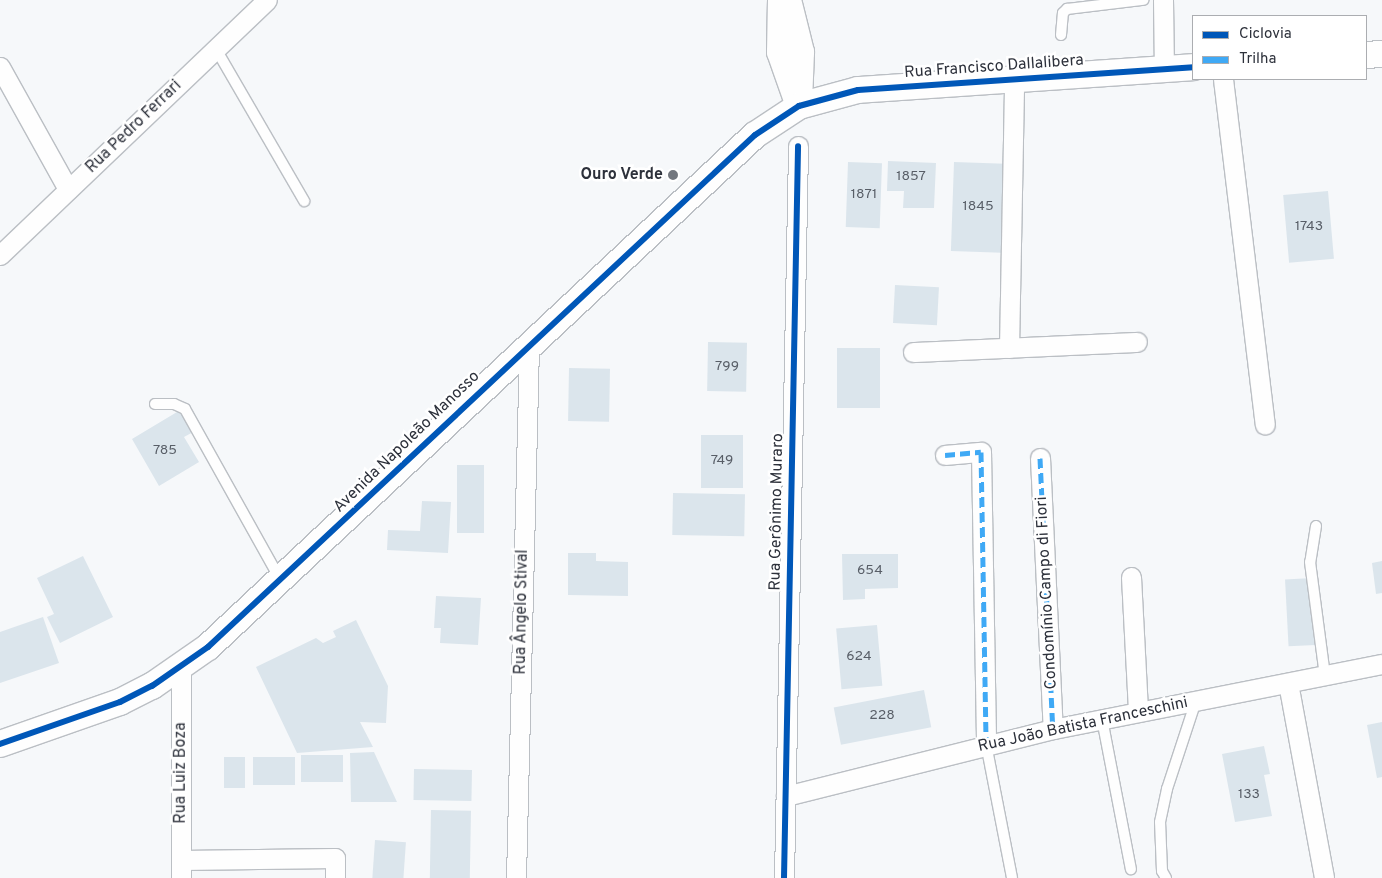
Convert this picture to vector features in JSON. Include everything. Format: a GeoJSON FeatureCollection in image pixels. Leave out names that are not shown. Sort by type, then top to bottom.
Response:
{"type":"FeatureCollection","features":[{"type":"Feature","properties":{"kind":"street","name":"Rua Pedro Ferrari"},"geometry":{"type":"LineString","coordinates":[[0,255],[267,0]]}},
{"type":"Feature","properties":{"kind":"street"},"geometry":{"type":"LineString","coordinates":[[781,0],[780,52],[799,106]]}},
{"type":"Feature","properties":{"kind":"street"},"geometry":{"type":"LineString","coordinates":[[788,0],[801,52],[799,106]]}},
{"type":"Feature","properties":{"kind":"street"},"geometry":{"type":"LineString","coordinates":[[1163,0],[1164,69]]}},
{"type":"Feature","properties":{"kind":"street"},"geometry":{"type":"LineString","coordinates":[[1367,55],[1382,54]]}},
{"type":"Feature","properties":{"kind":"street"},"geometry":{"type":"LineString","coordinates":[[0,67],[68,189]]}},
{"type":"Feature","properties":{"kind":"street","name":"Rua Francisco Dallalibera"},"geometry":{"type":"LineString","coordinates":[[799,106],[858,90],[1192,67]]}},
{"type":"Feature","properties":{"kind":"street"},"geometry":{"type":"LineString","coordinates":[[1009,348],[1014,80]]}},
{"type":"Feature","properties":{"kind":"street"},"geometry":{"type":"LineString","coordinates":[[1223,80],[1265,424]]}},
{"type":"Feature","properties":{"kind":"street","name":"Avenida Napoleão Manosso"},"geometry":{"type":"LineString","coordinates":[[0,744],[113,705],[182,667],[236,623],[528,346],[756,135],[799,106]]}},
{"type":"Feature","properties":{"kind":"street","name":"Rua Gerônimo Muraro"},"geometry":{"type":"LineString","coordinates":[[784,878],[798,146]]}},
{"type":"Feature","properties":{"kind":"street"},"geometry":{"type":"LineString","coordinates":[[913,352],[1137,342]]}},
{"type":"Feature","properties":{"kind":"street","name":"Rua Ângelo Stival"},"geometry":{"type":"LineString","coordinates":[[516,878],[528,346]]}},
{"type":"Feature","properties":{"kind":"street"},"geometry":{"type":"LineString","coordinates":[[945,455],[981,452],[986,744]]}},
{"type":"Feature","properties":{"kind":"street","name":"Condomínio Campo di Fiori"},"geometry":{"type":"LineString","coordinates":[[1040,458],[1053,729]]}},
{"type":"Feature","properties":{"kind":"street"},"geometry":{"type":"LineString","coordinates":[[1131,577],[1138,712]]}},
{"type":"Feature","properties":{"kind":"street","name":"Rua João Batista Franceschini"},"geometry":{"type":"LineString","coordinates":[[786,796],[986,744],[1053,729],[1382,664]]}},
{"type":"Feature","properties":{"kind":"street","name":"Rua Luiz Boza"},"geometry":{"type":"LineString","coordinates":[[181,869],[182,667]]}},
{"type":"Feature","properties":{"kind":"street"},"geometry":{"type":"LineString","coordinates":[[1288,683],[1324,878]]}},
{"type":"Feature","properties":{"kind":"street"},"geometry":{"type":"LineString","coordinates":[[181,869],[334,858],[335,878]]}},
{"type":"Feature","properties":{"kind":"lane"},"geometry":{"type":"LineString","coordinates":[[1061,35],[1063,13],[1067,9],[1143,0]]}},
{"type":"Feature","properties":{"kind":"lane"},"geometry":{"type":"LineString","coordinates":[[216,49],[304,202]]}},
{"type":"Feature","properties":{"kind":"lane"},"geometry":{"type":"LineString","coordinates":[[155,404],[174,404],[186,409],[281,581]]}},
{"type":"Feature","properties":{"kind":"lane"},"geometry":{"type":"LineString","coordinates":[[1316,526],[1310,562],[1325,676]]}},
{"type":"Feature","properties":{"kind":"lane"},"geometry":{"type":"LineString","coordinates":[[1166,878],[1162,871],[1160,822],[1196,701]]}},
{"type":"Feature","properties":{"kind":"lane"},"geometry":{"type":"LineString","coordinates":[[1102,719],[1131,869]]}},
{"type":"Feature","properties":{"kind":"lane"},"geometry":{"type":"LineString","coordinates":[[986,744],[1012,878]]}},
{"type":"Feature","properties":{"kind":"building"},"geometry":{"type":"Polygon","coordinates":[[[888,161],[936,163],[934,208],[903,208],[904,191],[887,191],[888,161]]]}},
{"type":"Feature","properties":{"kind":"building"},"geometry":{"type":"Polygon","coordinates":[[[848,162],[882,163],[880,228],[846,227],[848,162]]]}},
{"type":"Feature","properties":{"kind":"building"},"geometry":{"type":"Polygon","coordinates":[[[954,162],[1005,164],[1002,253],[951,251],[954,162]]]}},
{"type":"Feature","properties":{"kind":"building"},"geometry":{"type":"Polygon","coordinates":[[[1328,191],[1334,259],[1289,263],[1283,195],[1328,191]]]}},
{"type":"Feature","properties":{"kind":"building"},"geometry":{"type":"Polygon","coordinates":[[[895,285],[939,287],[937,325],[893,323],[895,285]]]}},
{"type":"Feature","properties":{"kind":"building"},"geometry":{"type":"Polygon","coordinates":[[[708,342],[747,343],[746,392],[707,391],[708,342]]]}},
{"type":"Feature","properties":{"kind":"building"},"geometry":{"type":"Polygon","coordinates":[[[837,348],[880,348],[880,408],[837,408],[837,348]]]}},
{"type":"Feature","properties":{"kind":"building"},"geometry":{"type":"Polygon","coordinates":[[[569,368],[610,369],[609,422],[568,421],[569,368]]]}},
{"type":"Feature","properties":{"kind":"building"},"geometry":{"type":"Polygon","coordinates":[[[182,409],[195,431],[184,437],[199,462],[159,486],[132,439],[182,409]]]}},
{"type":"Feature","properties":{"kind":"building"},"geometry":{"type":"Polygon","coordinates":[[[701,435],[743,435],[743,488],[701,488],[701,435]]]}},
{"type":"Feature","properties":{"kind":"building"},"geometry":{"type":"Polygon","coordinates":[[[457,465],[484,465],[484,533],[457,533],[457,465]]]}},
{"type":"Feature","properties":{"kind":"building"},"geometry":{"type":"Polygon","coordinates":[[[673,493],[745,494],[744,536],[672,535],[673,493]]]}},
{"type":"Feature","properties":{"kind":"building"},"geometry":{"type":"Polygon","coordinates":[[[422,501],[451,502],[448,553],[387,550],[388,530],[420,531],[422,501]]]}},
{"type":"Feature","properties":{"kind":"building"},"geometry":{"type":"Polygon","coordinates":[[[568,553],[596,553],[596,561],[628,562],[628,596],[568,595],[568,553]]]}},
{"type":"Feature","properties":{"kind":"building"},"geometry":{"type":"Polygon","coordinates":[[[842,554],[898,554],[898,588],[865,589],[865,599],[843,600],[842,554]]]}},
{"type":"Feature","properties":{"kind":"building"},"geometry":{"type":"Polygon","coordinates":[[[83,556],[113,617],[60,643],[47,617],[54,614],[37,578],[83,556]]]}},
{"type":"Feature","properties":{"kind":"building"},"geometry":{"type":"Polygon","coordinates":[[[1382,561],[1382,593],[1376,594],[1372,563],[1382,561]]]}},
{"type":"Feature","properties":{"kind":"building"},"geometry":{"type":"Polygon","coordinates":[[[1312,578],[1316,645],[1289,646],[1285,579],[1312,578]]]}},
{"type":"Feature","properties":{"kind":"building"},"geometry":{"type":"Polygon","coordinates":[[[436,596],[481,598],[478,645],[440,643],[441,628],[434,628],[436,596]]]}},
{"type":"Feature","properties":{"kind":"building"},"geometry":{"type":"Polygon","coordinates":[[[43,617],[59,663],[0,683],[0,632],[43,617]]]}},
{"type":"Feature","properties":{"kind":"building"},"geometry":{"type":"Polygon","coordinates":[[[356,620],[388,686],[386,723],[360,722],[373,747],[297,753],[256,667],[316,638],[323,643],[336,637],[333,631],[356,620]]]}},
{"type":"Feature","properties":{"kind":"building"},"geometry":{"type":"Polygon","coordinates":[[[877,625],[882,686],[841,689],[836,629],[877,625]]]}},
{"type":"Feature","properties":{"kind":"building"},"geometry":{"type":"Polygon","coordinates":[[[924,690],[931,727],[841,745],[834,708],[924,690]]]}},
{"type":"Feature","properties":{"kind":"building"},"geometry":{"type":"Polygon","coordinates":[[[1382,722],[1382,777],[1377,778],[1367,725],[1382,722]]]}},
{"type":"Feature","properties":{"kind":"building"},"geometry":{"type":"Polygon","coordinates":[[[1264,746],[1270,774],[1264,775],[1272,816],[1235,822],[1222,754],[1264,746]]]}},
{"type":"Feature","properties":{"kind":"building"},"geometry":{"type":"Polygon","coordinates":[[[374,752],[397,802],[351,802],[350,753],[374,752]]]}},
{"type":"Feature","properties":{"kind":"building"},"geometry":{"type":"Polygon","coordinates":[[[301,755],[343,755],[343,782],[301,782],[301,755]]]}},
{"type":"Feature","properties":{"kind":"building"},"geometry":{"type":"Polygon","coordinates":[[[224,757],[245,757],[245,788],[224,788],[224,757]]]}},
{"type":"Feature","properties":{"kind":"building"},"geometry":{"type":"Polygon","coordinates":[[[253,757],[295,757],[295,785],[253,785],[253,757]]]}},
{"type":"Feature","properties":{"kind":"building"},"geometry":{"type":"Polygon","coordinates":[[[414,769],[472,770],[471,801],[413,800],[414,769]]]}},
{"type":"Feature","properties":{"kind":"building"},"geometry":{"type":"Polygon","coordinates":[[[431,810],[471,811],[470,878],[430,878],[431,810]]]}},
{"type":"Feature","properties":{"kind":"building"},"geometry":{"type":"Polygon","coordinates":[[[375,840],[406,842],[403,878],[372,878],[375,840]]]}},
{"type":"Feature","properties":{"kind":"marked path"},"geometry":{"type":"LineString","coordinates":[[945,455],[981,452],[986,744]]}},
{"type":"Feature","properties":{"kind":"marked path"},"geometry":{"type":"LineString","coordinates":[[1040,458],[1053,729]]}},
{"type":"Feature","properties":{"kind":"cycle path"},"geometry":{"type":"LineString","coordinates":[[0,744],[120,702],[152,686],[208,647],[755,135],[799,106],[858,90],[1192,67]]}},
{"type":"Feature","properties":{"kind":"cycle path"},"geometry":{"type":"LineString","coordinates":[[784,878],[798,146]]}},
{"type":"Feature","properties":{"kind":"place","name":"Ouro Verde"},"geometry":{"type":"Point","coordinates":[673,175]}}]}
